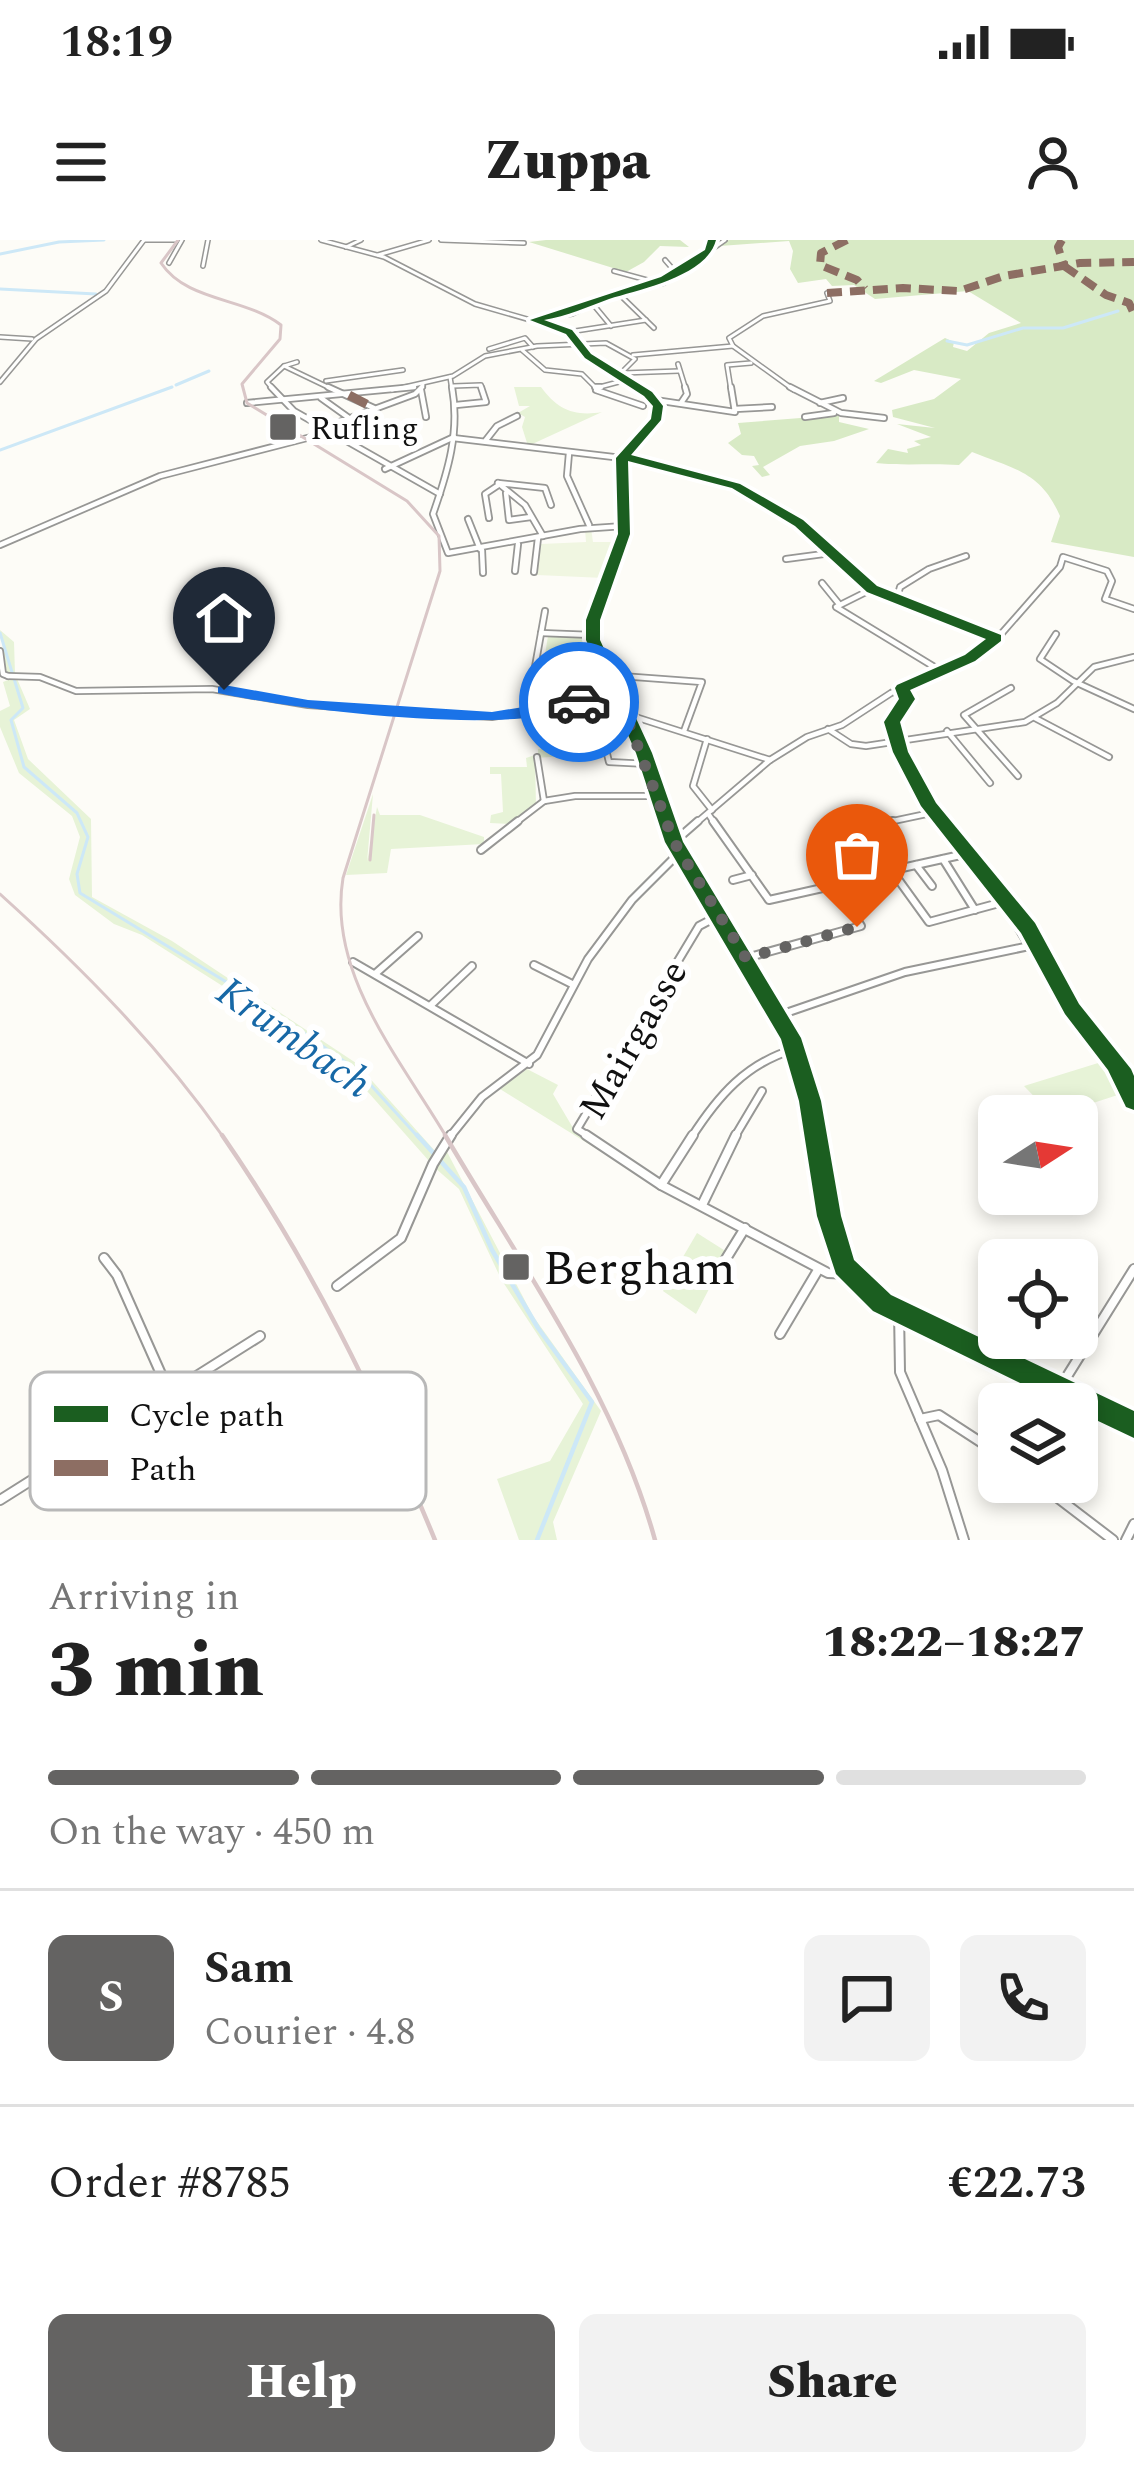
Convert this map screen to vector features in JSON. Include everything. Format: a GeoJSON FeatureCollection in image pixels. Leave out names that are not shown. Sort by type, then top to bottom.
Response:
{"type":"FeatureCollection","features":[{"type":"Feature","properties":{"kind":"street"},"geometry":{"type":"LineString","coordinates":[[0,382],[36,340],[102,295],[144,240],[180,240],[169,263]]}},
{"type":"Feature","properties":{"kind":"street"},"geometry":{"type":"LineString","coordinates":[[203,266],[208,240]]}},
{"type":"Feature","properties":{"kind":"street"},"geometry":{"type":"LineString","coordinates":[[321,240],[378,255],[470,302],[568,332],[655,400],[730,412],[772,407]]}},
{"type":"Feature","properties":{"kind":"street"},"geometry":{"type":"LineString","coordinates":[[333,244],[344,240]]}},
{"type":"Feature","properties":{"kind":"street"},"geometry":{"type":"LineString","coordinates":[[346,247],[362,240]]}},
{"type":"Feature","properties":{"kind":"street"},"geometry":{"type":"LineString","coordinates":[[709,251],[712,240]]}},
{"type":"Feature","properties":{"kind":"street"},"geometry":{"type":"LineString","coordinates":[[535,320],[564,316],[619,293],[662,284],[725,240]]}},
{"type":"Feature","properties":{"kind":"street"},"geometry":{"type":"LineString","coordinates":[[378,255],[427,241],[524,243]]}},
{"type":"Feature","properties":{"kind":"street"},"geometry":{"type":"LineString","coordinates":[[404,247],[419,252]]}},
{"type":"Feature","properties":{"kind":"street"},"geometry":{"type":"LineString","coordinates":[[390,252],[404,256]]}},
{"type":"Feature","properties":{"kind":"street"},"geometry":{"type":"LineString","coordinates":[[665,260],[679,275]]}},
{"type":"Feature","properties":{"kind":"street"},"geometry":{"type":"LineString","coordinates":[[614,271],[662,284]]}},
{"type":"Feature","properties":{"kind":"street"},"geometry":{"type":"LineString","coordinates":[[619,293],[654,328]]}},
{"type":"Feature","properties":{"kind":"street"},"geometry":{"type":"LineString","coordinates":[[826,293],[830,301],[763,316],[729,339],[791,392],[837,411],[884,418]]}},
{"type":"Feature","properties":{"kind":"street"},"geometry":{"type":"LineString","coordinates":[[592,303],[611,326]]}},
{"type":"Feature","properties":{"kind":"street"},"geometry":{"type":"LineString","coordinates":[[564,316],[572,324]]}},
{"type":"Feature","properties":{"kind":"street"},"geometry":{"type":"LineString","coordinates":[[568,332],[646,320]]}},
{"type":"Feature","properties":{"kind":"street"},"geometry":{"type":"LineString","coordinates":[[0,337],[36,340]]}},
{"type":"Feature","properties":{"kind":"street"},"geometry":{"type":"LineString","coordinates":[[489,349],[525,338],[533,347]]}},
{"type":"Feature","properties":{"kind":"street"},"geometry":{"type":"LineString","coordinates":[[0,545],[160,476],[304,439],[449,377],[476,356],[579,344],[606,343],[632,355],[734,346]]}},
{"type":"Feature","properties":{"kind":"street"},"geometry":{"type":"LineString","coordinates":[[522,350],[545,370],[582,374],[597,390],[643,406]]}},
{"type":"Feature","properties":{"kind":"street"},"geometry":{"type":"LineString","coordinates":[[619,374],[635,360],[632,355]]}},
{"type":"Feature","properties":{"kind":"street"},"geometry":{"type":"LineString","coordinates":[[297,362],[284,366],[267,382],[287,407],[440,494]]}},
{"type":"Feature","properties":{"kind":"street"},"geometry":{"type":"LineString","coordinates":[[735,409],[727,366],[756,363]]}},
{"type":"Feature","properties":{"kind":"street"},"geometry":{"type":"LineString","coordinates":[[284,366],[374,408]]}},
{"type":"Feature","properties":{"kind":"street"},"geometry":{"type":"LineString","coordinates":[[619,374],[679,368],[687,393],[681,403]]}},
{"type":"Feature","properties":{"kind":"street"},"geometry":{"type":"LineString","coordinates":[[323,382],[403,370]]}},
{"type":"Feature","properties":{"kind":"street"},"geometry":{"type":"LineString","coordinates":[[449,377],[456,405],[451,462],[433,514],[448,553],[518,544],[589,525],[624,526]]}},
{"type":"Feature","properties":{"kind":"street"},"geometry":{"type":"LineString","coordinates":[[597,390],[626,380]]}},
{"type":"Feature","properties":{"kind":"street"},"geometry":{"type":"LineString","coordinates":[[453,386],[481,385],[485,402],[456,405]]}},
{"type":"Feature","properties":{"kind":"street"},"geometry":{"type":"LineString","coordinates":[[248,404],[422,387]]}},
{"type":"Feature","properties":{"kind":"street"},"geometry":{"type":"LineString","coordinates":[[422,387],[426,417]]}},
{"type":"Feature","properties":{"kind":"street"},"geometry":{"type":"LineString","coordinates":[[321,398],[349,418]]}},
{"type":"Feature","properties":{"kind":"street"},"geometry":{"type":"LineString","coordinates":[[816,403],[843,398]]}},
{"type":"Feature","properties":{"kind":"street"},"geometry":{"type":"LineString","coordinates":[[655,400],[657,417],[622,458],[624,526],[592,635],[648,764],[674,842],[780,1015],[795,1049],[810,1101],[833,1237],[850,1274],[870,1294],[1055,1383]]}},
{"type":"Feature","properties":{"kind":"street"},"geometry":{"type":"LineString","coordinates":[[805,417],[837,411]]}},
{"type":"Feature","properties":{"kind":"street"},"geometry":{"type":"LineString","coordinates":[[486,440],[497,426],[517,416]]}},
{"type":"Feature","properties":{"kind":"street"},"geometry":{"type":"LineString","coordinates":[[388,468],[453,438],[622,458]]}},
{"type":"Feature","properties":{"kind":"street"},"geometry":{"type":"LineString","coordinates":[[569,453],[567,476],[589,525]]}},
{"type":"Feature","properties":{"kind":"street"},"geometry":{"type":"LineString","coordinates":[[498,484],[522,502],[540,538],[534,572]]}},
{"type":"Feature","properties":{"kind":"street"},"geometry":{"type":"LineString","coordinates":[[489,518],[485,494],[498,484],[545,488],[551,505]]}},
{"type":"Feature","properties":{"kind":"street"},"geometry":{"type":"LineString","coordinates":[[506,494],[509,520],[531,517]]}},
{"type":"Feature","properties":{"kind":"street"},"geometry":{"type":"LineString","coordinates":[[468,519],[481,550],[483,573]]}},
{"type":"Feature","properties":{"kind":"street"},"geometry":{"type":"LineString","coordinates":[[818,539],[872,589],[996,638]]}},
{"type":"Feature","properties":{"kind":"street"},"geometry":{"type":"LineString","coordinates":[[514,571],[518,544]]}},
{"type":"Feature","properties":{"kind":"street"},"geometry":{"type":"LineString","coordinates":[[786,559],[831,553]]}},
{"type":"Feature","properties":{"kind":"street"},"geometry":{"type":"LineString","coordinates":[[897,598],[900,587],[915,577],[966,556]]}},
{"type":"Feature","properties":{"kind":"street"},"geometry":{"type":"LineString","coordinates":[[674,842],[770,760],[902,688],[974,656],[1060,567],[1063,557],[1109,573],[1112,584],[1106,599],[1134,609]]}},
{"type":"Feature","properties":{"kind":"street"},"geometry":{"type":"LineString","coordinates":[[822,583],[839,604]]}},
{"type":"Feature","properties":{"kind":"street"},"geometry":{"type":"LineString","coordinates":[[872,589],[836,608],[908,647],[941,671]]}},
{"type":"Feature","properties":{"kind":"street"},"geometry":{"type":"LineString","coordinates":[[528,706],[545,611]]}},
{"type":"Feature","properties":{"kind":"street"},"geometry":{"type":"LineString","coordinates":[[541,633],[592,635]]}},
{"type":"Feature","properties":{"kind":"street"},"geometry":{"type":"LineString","coordinates":[[1056,634],[1040,659],[1134,709]]}},
{"type":"Feature","properties":{"kind":"street"},"geometry":{"type":"LineString","coordinates":[[0,651],[3,674],[40,677],[76,691],[212,689],[308,705],[492,717],[594,701],[770,760]]}},
{"type":"Feature","properties":{"kind":"street"},"geometry":{"type":"LineString","coordinates":[[828,729],[855,745],[1035,718],[1100,664],[1134,657]]}},
{"type":"Feature","properties":{"kind":"street"},"geometry":{"type":"LineString","coordinates":[[0,682],[12,676]]}},
{"type":"Feature","properties":{"kind":"street"},"geometry":{"type":"LineString","coordinates":[[608,676],[702,682],[684,731]]}},
{"type":"Feature","properties":{"kind":"street"},"geometry":{"type":"LineString","coordinates":[[897,741],[892,722],[907,699],[902,688]]}},
{"type":"Feature","properties":{"kind":"street"},"geometry":{"type":"LineString","coordinates":[[1011,688],[965,713],[971,728],[1018,776]]}},
{"type":"Feature","properties":{"kind":"street"},"geometry":{"type":"LineString","coordinates":[[594,701],[609,762],[648,764]]}},
{"type":"Feature","properties":{"kind":"street"},"geometry":{"type":"LineString","coordinates":[[1035,718],[1108,758]]}},
{"type":"Feature","properties":{"kind":"street"},"geometry":{"type":"LineString","coordinates":[[947,731],[990,783]]}},
{"type":"Feature","properties":{"kind":"street"},"geometry":{"type":"LineString","coordinates":[[707,739],[693,786],[769,900],[965,854]]}},
{"type":"Feature","properties":{"kind":"street"},"geometry":{"type":"LineString","coordinates":[[537,758],[544,801]]}},
{"type":"Feature","properties":{"kind":"street"},"geometry":{"type":"LineString","coordinates":[[481,850],[544,801],[575,796],[657,796]]}},
{"type":"Feature","properties":{"kind":"street"},"geometry":{"type":"LineString","coordinates":[[1004,902],[929,922],[862,833],[863,826],[932,813],[1004,902],[1034,945],[1054,987]]}},
{"type":"Feature","properties":{"kind":"street"},"geometry":{"type":"LineString","coordinates":[[337,1286],[401,1238],[433,1164],[473,1105],[529,1064],[544,1044],[572,984],[632,900],[680,852]]}},
{"type":"Feature","properties":{"kind":"street"},"geometry":{"type":"LineString","coordinates":[[943,859],[975,910]]}},
{"type":"Feature","properties":{"kind":"street"},"geometry":{"type":"LineString","coordinates":[[916,865],[932,886]]}},
{"type":"Feature","properties":{"kind":"street"},"geometry":{"type":"LineString","coordinates":[[733,880],[752,875]]}},
{"type":"Feature","properties":{"kind":"street"},"geometry":{"type":"LineString","coordinates":[[746,958],[860,926],[836,885]]}},
{"type":"Feature","properties":{"kind":"street","name":"Mairgasse"},"geometry":{"type":"LineString","coordinates":[[720,915],[699,926],[577,1129],[661,1185],[819,1268],[836,1276],[850,1274]]}},
{"type":"Feature","properties":{"kind":"street"},"geometry":{"type":"LineString","coordinates":[[375,974],[418,936]]}},
{"type":"Feature","properties":{"kind":"street"},"geometry":{"type":"LineString","coordinates":[[780,1015],[880,977],[957,955],[1034,945]]}},
{"type":"Feature","properties":{"kind":"street"},"geometry":{"type":"LineString","coordinates":[[353,962],[529,1064]]}},
{"type":"Feature","properties":{"kind":"street"},"geometry":{"type":"LineString","coordinates":[[535,964],[572,984]]}},
{"type":"Feature","properties":{"kind":"street"},"geometry":{"type":"LineString","coordinates":[[429,1006],[472,966]]}},
{"type":"Feature","properties":{"kind":"street"},"geometry":{"type":"LineString","coordinates":[[661,1185],[737,1077],[778,1052],[795,1049]]}},
{"type":"Feature","properties":{"kind":"street"},"geometry":{"type":"LineString","coordinates":[[702,1204],[747,1111],[762,1091]]}},
{"type":"Feature","properties":{"kind":"street"},"geometry":{"type":"LineString","coordinates":[[711,1283],[745,1228]]}},
{"type":"Feature","properties":{"kind":"street"},"geometry":{"type":"LineString","coordinates":[[104,1258],[117,1275],[160,1372]]}},
{"type":"Feature","properties":{"kind":"street"},"geometry":{"type":"LineString","coordinates":[[780,1334],[819,1268]]}},
{"type":"Feature","properties":{"kind":"street"},"geometry":{"type":"LineString","coordinates":[[1063,1383],[1134,1269]]}},
{"type":"Feature","properties":{"kind":"street"},"geometry":{"type":"LineString","coordinates":[[899,1311],[900,1372],[964,1540]]}},
{"type":"Feature","properties":{"kind":"street"},"geometry":{"type":"LineString","coordinates":[[202,1372],[260,1336]]}},
{"type":"Feature","properties":{"kind":"street"},"geometry":{"type":"LineString","coordinates":[[1098,1406],[1134,1425]]}},
{"type":"Feature","properties":{"kind":"street"},"geometry":{"type":"LineString","coordinates":[[920,1419],[939,1415],[978,1440]]}},
{"type":"Feature","properties":{"kind":"street"},"geometry":{"type":"LineString","coordinates":[[0,1500],[30,1481]]}},
{"type":"Feature","properties":{"kind":"street"},"geometry":{"type":"LineString","coordinates":[[1065,1503],[1113,1540]]}},
{"type":"Feature","properties":{"kind":"street"},"geometry":{"type":"LineString","coordinates":[[1126,1540],[1134,1524]]}},
{"type":"Feature","properties":{"kind":"green space"},"geometry":{"type":"Polygon","coordinates":[[[680,240],[689,247],[660,246],[626,272],[529,242],[680,240]]]}},
{"type":"Feature","properties":{"kind":"green space"},"geometry":{"type":"Polygon","coordinates":[[[729,240],[1134,240],[1134,557],[1051,542],[1060,516],[1044,490],[1025,474],[972,452],[959,465],[876,463],[888,449],[908,453],[907,449],[921,445],[914,441],[931,437],[897,424],[935,428],[893,417],[892,410],[934,399],[961,379],[914,370],[881,383],[874,381],[945,338],[954,342],[953,347],[967,351],[989,333],[1021,323],[968,291],[875,299],[854,285],[832,286],[826,279],[798,283],[790,269],[793,251],[789,241],[720,246],[729,240]]]}},
{"type":"Feature","properties":{"kind":"green space"},"geometry":{"type":"Polygon","coordinates":[[[514,387],[541,387],[553,401],[575,412],[602,412],[528,446],[522,427],[525,417],[518,413],[530,406],[519,406],[514,387]]]}},
{"type":"Feature","properties":{"kind":"green space"},"geometry":{"type":"Polygon","coordinates":[[[839,415],[839,422],[869,429],[800,446],[763,467],[770,475],[762,477],[752,466],[759,465],[754,456],[742,455],[728,443],[741,434],[738,423],[839,415]]]}},
{"type":"Feature","properties":{"kind":"green space"},"geometry":{"type":"Polygon","coordinates":[[[591,528],[593,542],[619,542],[604,578],[537,575],[541,544],[586,542],[585,529],[591,528]]]}},
{"type":"Feature","properties":{"kind":"green space"},"geometry":{"type":"Polygon","coordinates":[[[0,630],[14,642],[15,674],[30,709],[14,720],[28,759],[91,819],[92,897],[172,941],[356,1063],[436,1152],[429,1161],[352,1074],[251,1004],[142,935],[114,924],[75,895],[69,879],[80,837],[72,816],[19,773],[0,727],[0,711],[10,706],[3,682],[8,680],[0,630]]]}},
{"type":"Feature","properties":{"kind":"green space"},"geometry":{"type":"Polygon","coordinates":[[[548,636],[588,638],[607,685],[539,692],[548,636]]]}},
{"type":"Feature","properties":{"kind":"green space"},"geometry":{"type":"Polygon","coordinates":[[[571,706],[580,755],[535,758],[536,805],[511,824],[490,823],[491,815],[503,812],[501,774],[490,774],[490,767],[527,767],[526,758],[538,754],[538,749],[566,747],[562,708],[571,706]]]}},
{"type":"Feature","properties":{"kind":"green space"},"geometry":{"type":"Polygon","coordinates":[[[373,794],[367,862],[377,807],[380,815],[420,815],[484,837],[484,844],[391,849],[387,873],[346,875],[373,794]]]}},
{"type":"Feature","properties":{"kind":"green space"},"geometry":{"type":"Polygon","coordinates":[[[1111,1059],[1130,1091],[1098,1101],[1098,1095],[1033,1095],[1024,1086],[1111,1059]]]}},
{"type":"Feature","properties":{"kind":"green space"},"geometry":{"type":"Polygon","coordinates":[[[527,1069],[558,1085],[553,1094],[576,1133],[608,1156],[500,1089],[527,1069]]]}},
{"type":"Feature","properties":{"kind":"green space"},"geometry":{"type":"Polygon","coordinates":[[[445,1148],[533,1316],[601,1411],[553,1522],[557,1540],[519,1540],[497,1479],[550,1461],[583,1404],[501,1279],[459,1189],[434,1167],[445,1148]]]}},
{"type":"Feature","properties":{"kind":"green space"},"geometry":{"type":"Polygon","coordinates":[[[697,1233],[727,1252],[703,1285],[709,1289],[696,1314],[663,1291],[697,1233]]]}},
{"type":"Feature","properties":{"kind":"waterway"},"geometry":{"type":"LineString","coordinates":[[0,254],[59,242],[104,240]]}},
{"type":"Feature","properties":{"kind":"waterway"},"geometry":{"type":"LineString","coordinates":[[0,289],[96,294]]}},
{"type":"Feature","properties":{"kind":"waterway"},"geometry":{"type":"LineString","coordinates":[[947,341],[967,345],[1023,328],[1063,328],[1118,311]]}},
{"type":"Feature","properties":{"kind":"waterway"},"geometry":{"type":"LineString","coordinates":[[176,385],[209,371]]}},
{"type":"Feature","properties":{"kind":"waterway"},"geometry":{"type":"LineString","coordinates":[[0,450],[172,387]]}},
{"type":"Feature","properties":{"kind":"waterway","name":"Krumbach"},"geometry":{"type":"LineString","coordinates":[[0,633],[23,708],[11,720],[24,767],[77,813],[88,837],[77,874],[80,893],[261,1003],[358,1071],[419,1138]]}},
{"type":"Feature","properties":{"kind":"waterway","name":"Krumbach"},"geometry":{"type":"LineString","coordinates":[[417,1135],[464,1187],[492,1250],[538,1328],[592,1402],[537,1540]]}},
{"type":"Feature","properties":{"kind":"railway"},"geometry":{"type":"LineString","coordinates":[[178,240],[161,263],[172,276],[281,325],[280,339],[242,384],[247,403],[407,501],[439,536],[440,571],[343,878],[341,914],[346,948],[372,1015],[447,1138]]}},
{"type":"Feature","properties":{"kind":"railway"},"geometry":{"type":"LineString","coordinates":[[370,860],[374,815]]}},
{"type":"Feature","properties":{"kind":"railway"},"geometry":{"type":"LineString","coordinates":[[0,894],[119,1010],[224,1138]]}},
{"type":"Feature","properties":{"kind":"railway"},"geometry":{"type":"LineString","coordinates":[[445,1135],[591,1382],[638,1486],[655,1540]]}},
{"type":"Feature","properties":{"kind":"railway"},"geometry":{"type":"LineString","coordinates":[[224,1138],[284,1232],[359,1372]]}},
{"type":"Feature","properties":{"kind":"railway"},"geometry":{"type":"LineString","coordinates":[[422,1510],[435,1540]]}},
{"type":"Feature","properties":{"kind":"marked path"},"geometry":{"type":"LineString","coordinates":[[847,240],[821,253],[820,265],[857,280],[865,289]]}},
{"type":"Feature","properties":{"kind":"marked path"},"geometry":{"type":"LineString","coordinates":[[1062,240],[1058,247],[1064,266]]}},
{"type":"Feature","properties":{"kind":"marked path"},"geometry":{"type":"LineString","coordinates":[[827,293],[903,288],[959,291],[1004,276],[1080,263],[1134,262]]}},
{"type":"Feature","properties":{"kind":"marked path"},"geometry":{"type":"LineString","coordinates":[[1064,266],[1106,295],[1129,303],[1134,314]]}},
{"type":"Feature","properties":{"kind":"marked path"},"geometry":{"type":"LineString","coordinates":[[349,395],[374,408]]}},
{"type":"Feature","properties":{"kind":"cycle path"},"geometry":{"type":"LineString","coordinates":[[541,318],[664,279],[709,251],[712,240]]}},
{"type":"Feature","properties":{"kind":"cycle path"},"geometry":{"type":"LineString","coordinates":[[535,320],[569,332],[588,356],[648,394],[658,406],[656,420],[622,458],[624,534],[593,620],[593,640],[644,753],[674,842],[791,1038],[810,1101],[829,1216],[844,1266],[882,1303],[1134,1425]]}},
{"type":"Feature","properties":{"kind":"cycle path"},"geometry":{"type":"LineString","coordinates":[[623,456],[736,486],[799,523],[872,589],[996,638],[970,658],[902,688],[907,699],[892,722],[900,752],[929,806],[1028,928],[1072,1009],[1116,1064],[1134,1101]]}},
{"type":"Feature","properties":{"kind":"way so far"},"geometry":{"type":"LineString","coordinates":[[579,702],[622,705],[674,842],[746,958],[857,927]]}},
{"type":"Feature","properties":{"kind":"place","name":"Rufling"},"geometry":{"type":"Point","coordinates":[283,427]}},
{"type":"Feature","properties":{"kind":"place","name":"Bergham"},"geometry":{"type":"Point","coordinates":[516,1267]}},
{"type":"Feature","properties":{"kind":"route"},"geometry":{"type":"LineString","coordinates":[[224,690],[308,705],[492,717],[579,702]]}}]}
